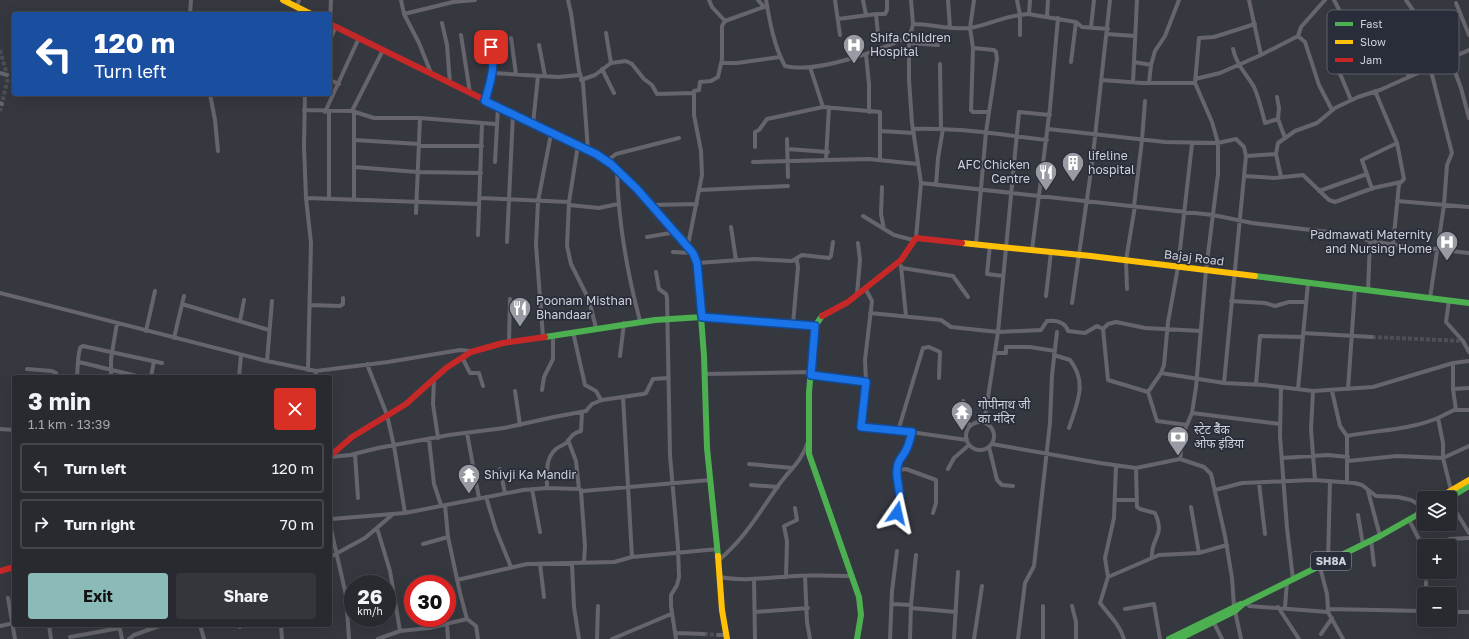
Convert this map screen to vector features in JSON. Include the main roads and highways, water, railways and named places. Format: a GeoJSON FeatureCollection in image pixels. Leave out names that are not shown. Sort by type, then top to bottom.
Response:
{"type":"FeatureCollection","features":[{"type":"Feature","properties":{"kind":"tunnel"},"geometry":{"type":"LineString","coordinates":[[0,50],[8,78],[0,111]]}},
{"type":"Feature","properties":{"kind":"tunnel"},"geometry":{"type":"LineString","coordinates":[[1372,337],[1463,341]]}},
{"type":"Feature","properties":{"kind":"tunnel"},"geometry":{"type":"LineString","coordinates":[[704,634],[718,635]]}},
{"type":"Feature","properties":{"kind":"place","name":"Shifa Children Hospital"},"geometry":{"type":"Point","coordinates":[854,64]}},
{"type":"Feature","properties":{"kind":"place","name":"lifeline hospital"},"geometry":{"type":"Point","coordinates":[1073,182]}},
{"type":"Feature","properties":{"kind":"place","name":"AFC Chicken Centre"},"geometry":{"type":"Point","coordinates":[1046,192]}},
{"type":"Feature","properties":{"kind":"place","name":"Padmawati Maternity and Nursing Home"},"geometry":{"type":"Point","coordinates":[1447,262]}},
{"type":"Feature","properties":{"kind":"place","name":"Poonam Misthan Bhandaar"},"geometry":{"type":"Point","coordinates":[520,328]}},
{"type":"Feature","properties":{"kind":"place","name":"गोपीनाथ जी का मंदिर"},"geometry":{"type":"Point","coordinates":[962,432]}},
{"type":"Feature","properties":{"kind":"place","name":"स्टेट बेैंक ओफ इंडिया"},"geometry":{"type":"Point","coordinates":[1178,456]}},
{"type":"Feature","properties":{"kind":"place","name":"Shivji Ka Mandir"},"geometry":{"type":"Point","coordinates":[469,494]}}]}
